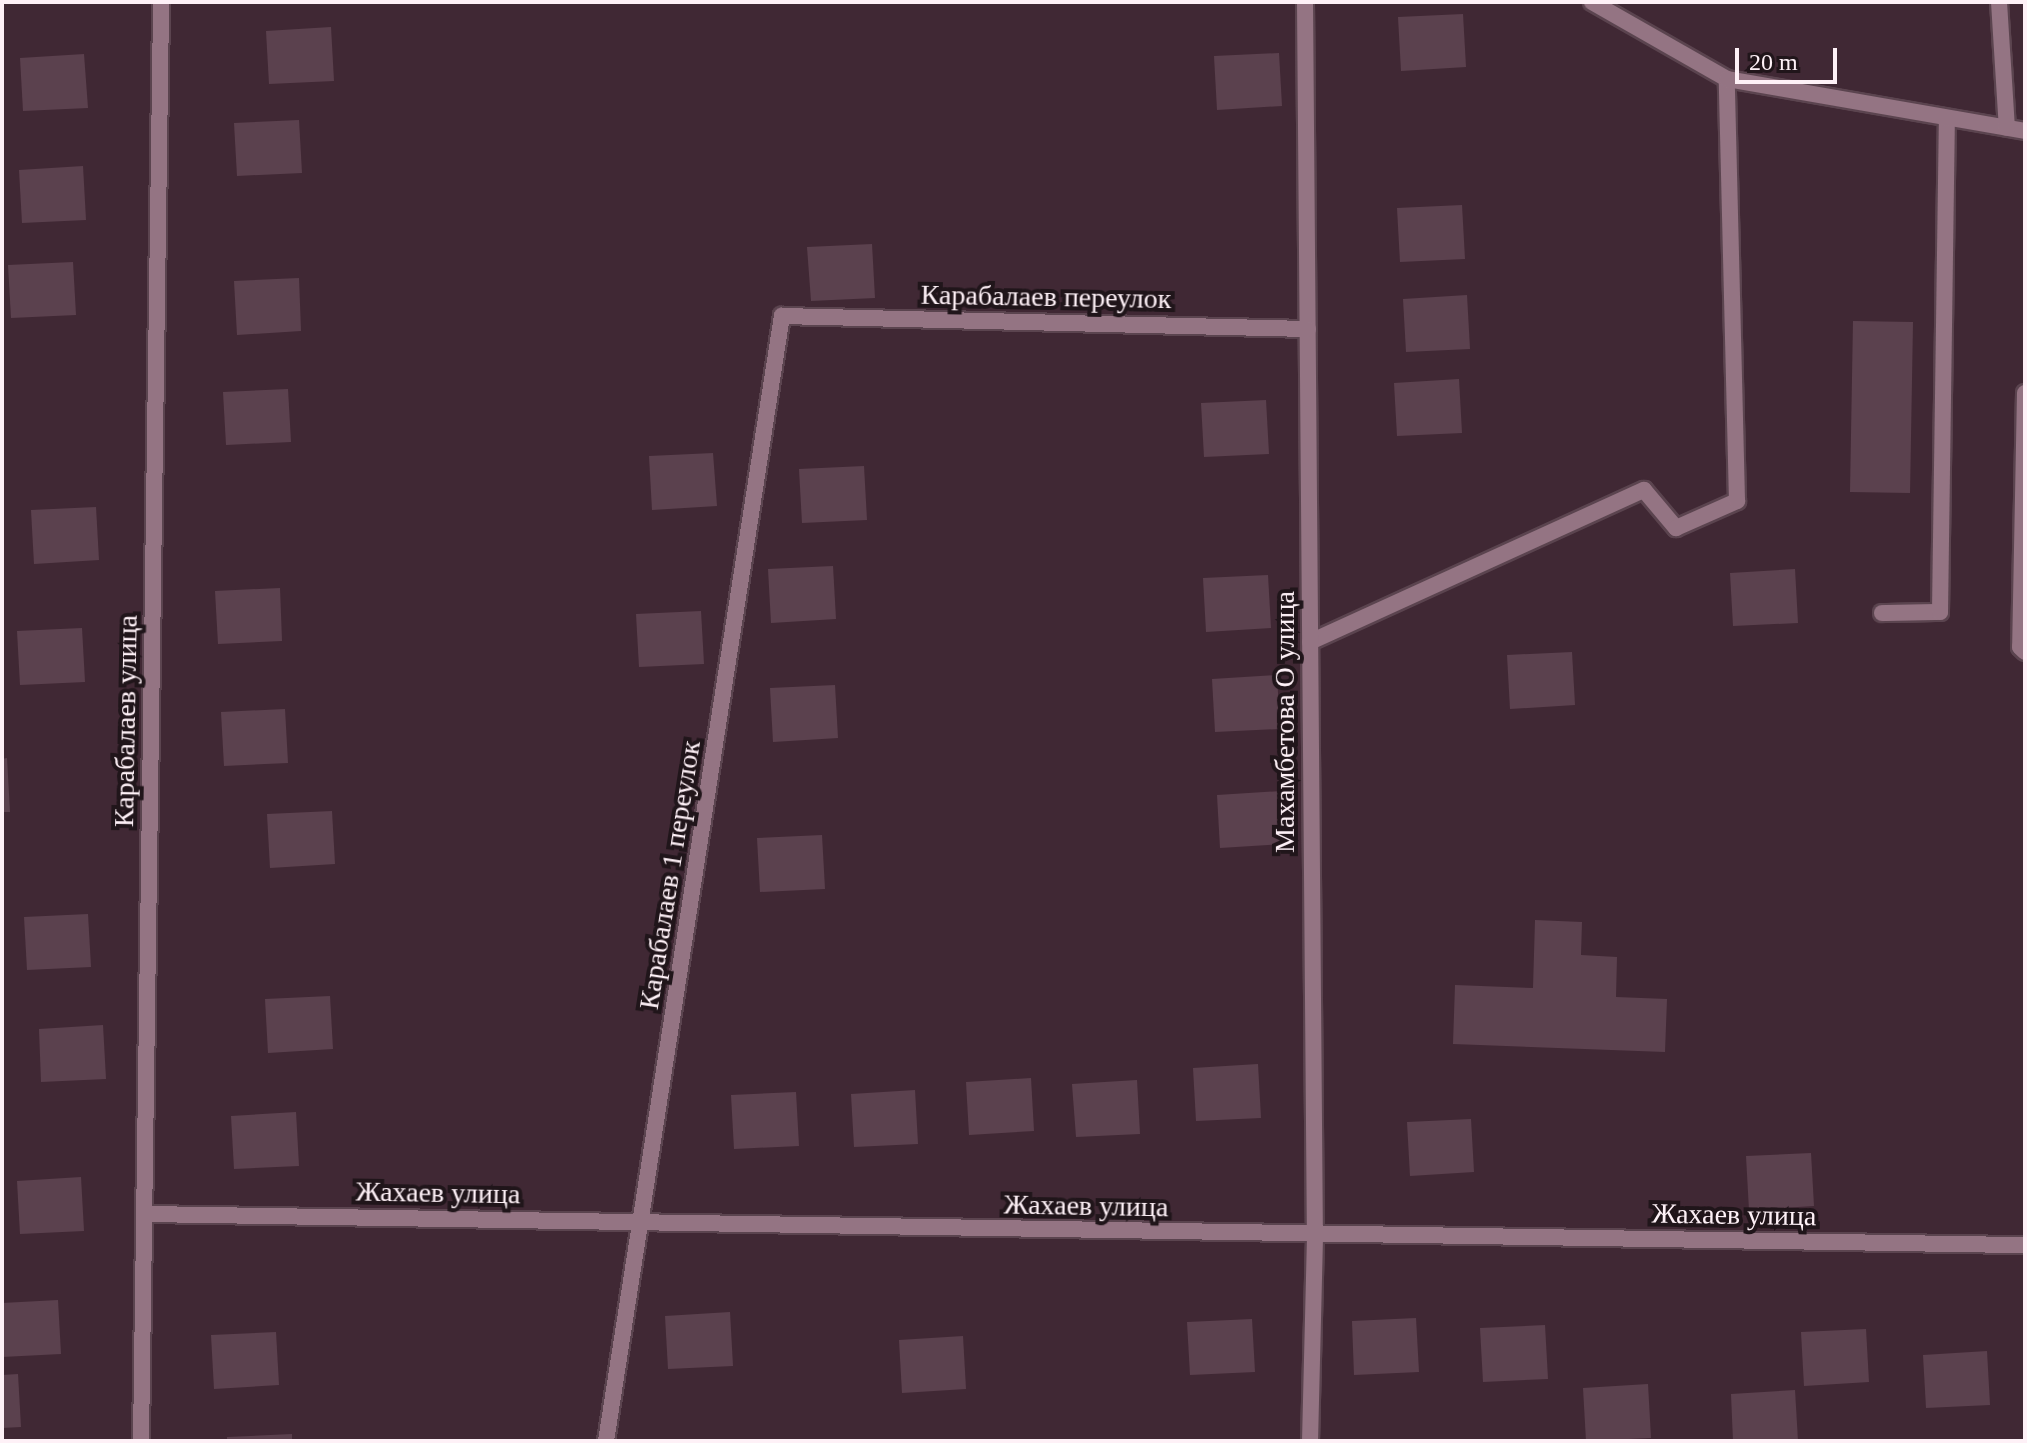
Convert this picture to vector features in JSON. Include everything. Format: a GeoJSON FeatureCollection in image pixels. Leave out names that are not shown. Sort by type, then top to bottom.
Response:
{"type":"FeatureCollection","features":[{"type":"Feature","properties":{"kind":"street","name":"Карабалаев улица"},"geometry":{"type":"LineString","coordinates":[[141,1441],[161,2]]}},
{"type":"Feature","properties":{"kind":"street","name":"Махамбетова О улица"},"geometry":{"type":"LineString","coordinates":[[1305,2],[1315,1237],[1310,1441]]}},
{"type":"Feature","properties":{"kind":"street"},"geometry":{"type":"LineString","coordinates":[[1592,2],[1727,79],[2025,131]]}},
{"type":"Feature","properties":{"kind":"street"},"geometry":{"type":"LineString","coordinates":[[1999,2],[2007,128]]}},
{"type":"Feature","properties":{"kind":"street"},"geometry":{"type":"LineString","coordinates":[[1310,642],[1644,490],[1676,528],[1737,501],[1727,79]]}},
{"type":"Feature","properties":{"kind":"street"},"geometry":{"type":"LineString","coordinates":[[1882,613],[1940,612],[1947,118]]}},
{"type":"Feature","properties":{"kind":"street","name":"Карабалаев переулок"},"geometry":{"type":"LineString","coordinates":[[782,316],[1308,329]]}},
{"type":"Feature","properties":{"kind":"street","name":"Карабалаев 1 переулок"},"geometry":{"type":"LineString","coordinates":[[606,1441],[782,316]]}},
{"type":"Feature","properties":{"kind":"street"},"geometry":{"type":"LineString","coordinates":[[2025,393],[2020,647],[2025,652]]}},
{"type":"Feature","properties":{"kind":"street","name":"Жахаев улица"},"geometry":{"type":"LineString","coordinates":[[146,1214],[1315,1237],[2025,1245]]}},
{"type":"Feature","properties":{"kind":"building"},"geometry":{"type":"Polygon","coordinates":[[[1463,14],[1466,67],[1401,71],[1398,17],[1463,14]]]}},
{"type":"Feature","properties":{"kind":"building"},"geometry":{"type":"Polygon","coordinates":[[[331,27],[334,81],[269,84],[266,31],[331,27]]]}},
{"type":"Feature","properties":{"kind":"building"},"geometry":{"type":"Polygon","coordinates":[[[1279,53],[1282,106],[1217,110],[1214,56],[1279,53]]]}},
{"type":"Feature","properties":{"kind":"building"},"geometry":{"type":"Polygon","coordinates":[[[84,54],[88,108],[23,111],[20,58],[84,54]]]}},
{"type":"Feature","properties":{"kind":"building"},"geometry":{"type":"Polygon","coordinates":[[[299,120],[302,173],[237,176],[234,123],[299,120]]]}},
{"type":"Feature","properties":{"kind":"building"},"geometry":{"type":"Polygon","coordinates":[[[83,166],[86,220],[22,223],[19,170],[83,166]]]}},
{"type":"Feature","properties":{"kind":"building"},"geometry":{"type":"Polygon","coordinates":[[[1462,205],[1465,259],[1400,262],[1397,208],[1462,205]]]}},
{"type":"Feature","properties":{"kind":"building"},"geometry":{"type":"Polygon","coordinates":[[[872,244],[875,298],[811,301],[807,247],[872,244]]]}},
{"type":"Feature","properties":{"kind":"building"},"geometry":{"type":"Polygon","coordinates":[[[73,262],[76,315],[11,318],[8,265],[73,262]]]}},
{"type":"Feature","properties":{"kind":"building"},"geometry":{"type":"Polygon","coordinates":[[[299,278],[301,331],[237,335],[234,281],[299,278]]]}},
{"type":"Feature","properties":{"kind":"building"},"geometry":{"type":"Polygon","coordinates":[[[1467,295],[1470,349],[1406,352],[1403,299],[1467,295]]]}},
{"type":"Feature","properties":{"kind":"building"},"geometry":{"type":"Polygon","coordinates":[[[1853,321],[1913,322],[1910,493],[1850,492],[1853,321]]]}},
{"type":"Feature","properties":{"kind":"building"},"geometry":{"type":"Polygon","coordinates":[[[1459,379],[1462,433],[1397,436],[1394,383],[1459,379]]]}},
{"type":"Feature","properties":{"kind":"building"},"geometry":{"type":"Polygon","coordinates":[[[288,389],[291,442],[226,445],[223,392],[288,389]]]}},
{"type":"Feature","properties":{"kind":"building"},"geometry":{"type":"Polygon","coordinates":[[[1266,400],[1269,454],[1204,457],[1201,403],[1266,400]]]}},
{"type":"Feature","properties":{"kind":"building"},"geometry":{"type":"Polygon","coordinates":[[[713,453],[717,506],[652,510],[649,456],[713,453]]]}},
{"type":"Feature","properties":{"kind":"building"},"geometry":{"type":"Polygon","coordinates":[[[864,466],[867,520],[802,523],[799,469],[864,466]]]}},
{"type":"Feature","properties":{"kind":"building"},"geometry":{"type":"Polygon","coordinates":[[[96,507],[99,560],[34,564],[31,510],[96,507]]]}},
{"type":"Feature","properties":{"kind":"building"},"geometry":{"type":"Polygon","coordinates":[[[833,566],[836,619],[771,623],[768,569],[833,566]]]}},
{"type":"Feature","properties":{"kind":"building"},"geometry":{"type":"Polygon","coordinates":[[[1795,569],[1798,623],[1733,626],[1730,573],[1795,569]]]}},
{"type":"Feature","properties":{"kind":"building"},"geometry":{"type":"Polygon","coordinates":[[[1268,575],[1271,628],[1206,632],[1203,578],[1268,575]]]}},
{"type":"Feature","properties":{"kind":"building"},"geometry":{"type":"Polygon","coordinates":[[[280,588],[282,641],[218,644],[215,591],[280,588]]]}},
{"type":"Feature","properties":{"kind":"building"},"geometry":{"type":"Polygon","coordinates":[[[701,611],[704,664],[639,667],[636,614],[701,611]]]}},
{"type":"Feature","properties":{"kind":"building"},"geometry":{"type":"Polygon","coordinates":[[[82,628],[85,682],[20,685],[17,631],[82,628]]]}},
{"type":"Feature","properties":{"kind":"building"},"geometry":{"type":"Polygon","coordinates":[[[1572,652],[1575,705],[1510,709],[1507,655],[1572,652]]]}},
{"type":"Feature","properties":{"kind":"building"},"geometry":{"type":"Polygon","coordinates":[[[1277,675],[1280,729],[1215,732],[1212,679],[1277,675]]]}},
{"type":"Feature","properties":{"kind":"building"},"geometry":{"type":"Polygon","coordinates":[[[835,685],[838,738],[773,742],[770,688],[835,685]]]}},
{"type":"Feature","properties":{"kind":"building"},"geometry":{"type":"Polygon","coordinates":[[[285,709],[288,763],[224,766],[221,712],[285,709]]]}},
{"type":"Feature","properties":{"kind":"building"},"geometry":{"type":"Polygon","coordinates":[[[7,758],[10,812],[2,812],[2,759],[7,758]]]}},
{"type":"Feature","properties":{"kind":"building"},"geometry":{"type":"Polygon","coordinates":[[[1282,791],[1284,844],[1220,848],[1217,795],[1282,791]]]}},
{"type":"Feature","properties":{"kind":"building"},"geometry":{"type":"Polygon","coordinates":[[[332,811],[335,864],[270,868],[267,814],[332,811]]]}},
{"type":"Feature","properties":{"kind":"building"},"geometry":{"type":"Polygon","coordinates":[[[822,835],[825,889],[760,892],[757,838],[822,835]]]}},
{"type":"Feature","properties":{"kind":"building"},"geometry":{"type":"Polygon","coordinates":[[[88,914],[91,967],[27,970],[24,917],[88,914]]]}},
{"type":"Feature","properties":{"kind":"building"},"geometry":{"type":"Polygon","coordinates":[[[1535,920],[1582,922],[1581,955],[1617,957],[1616,997],[1667,999],[1665,1052],[1453,1044],[1455,985],[1533,988],[1535,920]]]}},
{"type":"Feature","properties":{"kind":"building"},"geometry":{"type":"Polygon","coordinates":[[[330,996],[333,1049],[268,1053],[265,999],[330,996]]]}},
{"type":"Feature","properties":{"kind":"building"},"geometry":{"type":"Polygon","coordinates":[[[103,1025],[106,1079],[41,1082],[39,1029],[103,1025]]]}},
{"type":"Feature","properties":{"kind":"building"},"geometry":{"type":"Polygon","coordinates":[[[1258,1064],[1261,1118],[1196,1121],[1193,1068],[1258,1064]]]}},
{"type":"Feature","properties":{"kind":"building"},"geometry":{"type":"Polygon","coordinates":[[[1031,1078],[1034,1131],[969,1135],[966,1082],[1031,1078]]]}},
{"type":"Feature","properties":{"kind":"building"},"geometry":{"type":"Polygon","coordinates":[[[1137,1080],[1140,1134],[1076,1137],[1072,1084],[1137,1080]]]}},
{"type":"Feature","properties":{"kind":"building"},"geometry":{"type":"Polygon","coordinates":[[[915,1090],[918,1144],[854,1147],[851,1094],[915,1090]]]}},
{"type":"Feature","properties":{"kind":"building"},"geometry":{"type":"Polygon","coordinates":[[[796,1092],[799,1146],[734,1149],[731,1095],[796,1092]]]}},
{"type":"Feature","properties":{"kind":"building"},"geometry":{"type":"Polygon","coordinates":[[[296,1112],[299,1166],[234,1169],[231,1116],[296,1112]]]}},
{"type":"Feature","properties":{"kind":"building"},"geometry":{"type":"Polygon","coordinates":[[[1471,1119],[1474,1172],[1410,1176],[1407,1122],[1471,1119]]]}},
{"type":"Feature","properties":{"kind":"building"},"geometry":{"type":"Polygon","coordinates":[[[1811,1153],[1814,1206],[1749,1210],[1746,1156],[1811,1153]]]}},
{"type":"Feature","properties":{"kind":"building"},"geometry":{"type":"Polygon","coordinates":[[[81,1177],[84,1231],[20,1234],[17,1181],[81,1177]]]}},
{"type":"Feature","properties":{"kind":"building"},"geometry":{"type":"Polygon","coordinates":[[[58,1300],[61,1354],[2,1357],[2,1303],[58,1300]]]}},
{"type":"Feature","properties":{"kind":"building"},"geometry":{"type":"Polygon","coordinates":[[[730,1312],[733,1366],[668,1369],[665,1316],[730,1312]]]}},
{"type":"Feature","properties":{"kind":"building"},"geometry":{"type":"Polygon","coordinates":[[[1416,1318],[1419,1372],[1354,1375],[1352,1321],[1416,1318]]]}},
{"type":"Feature","properties":{"kind":"building"},"geometry":{"type":"Polygon","coordinates":[[[1252,1319],[1255,1372],[1190,1375],[1187,1322],[1252,1319]]]}},
{"type":"Feature","properties":{"kind":"building"},"geometry":{"type":"Polygon","coordinates":[[[1545,1325],[1548,1379],[1483,1382],[1480,1328],[1545,1325]]]}},
{"type":"Feature","properties":{"kind":"building"},"geometry":{"type":"Polygon","coordinates":[[[1866,1329],[1869,1382],[1804,1386],[1801,1332],[1866,1329]]]}},
{"type":"Feature","properties":{"kind":"building"},"geometry":{"type":"Polygon","coordinates":[[[276,1332],[279,1385],[214,1389],[211,1335],[276,1332]]]}},
{"type":"Feature","properties":{"kind":"building"},"geometry":{"type":"Polygon","coordinates":[[[963,1336],[966,1389],[902,1393],[899,1340],[963,1336]]]}},
{"type":"Feature","properties":{"kind":"building"},"geometry":{"type":"Polygon","coordinates":[[[1987,1351],[1990,1405],[1926,1408],[1923,1355],[1987,1351]]]}},
{"type":"Feature","properties":{"kind":"building"},"geometry":{"type":"Polygon","coordinates":[[[18,1374],[21,1427],[2,1428],[2,1375],[18,1374]]]}},
{"type":"Feature","properties":{"kind":"building"},"geometry":{"type":"Polygon","coordinates":[[[1648,1384],[1651,1438],[1586,1441],[1583,1388],[1648,1384]]]}},
{"type":"Feature","properties":{"kind":"building"},"geometry":{"type":"Polygon","coordinates":[[[1795,1390],[1798,1441],[1733,1441],[1731,1394],[1795,1390]]]}},
{"type":"Feature","properties":{"kind":"building"},"geometry":{"type":"Polygon","coordinates":[[[292,1434],[292,1441],[227,1441],[227,1437],[292,1434]]]}}]}
